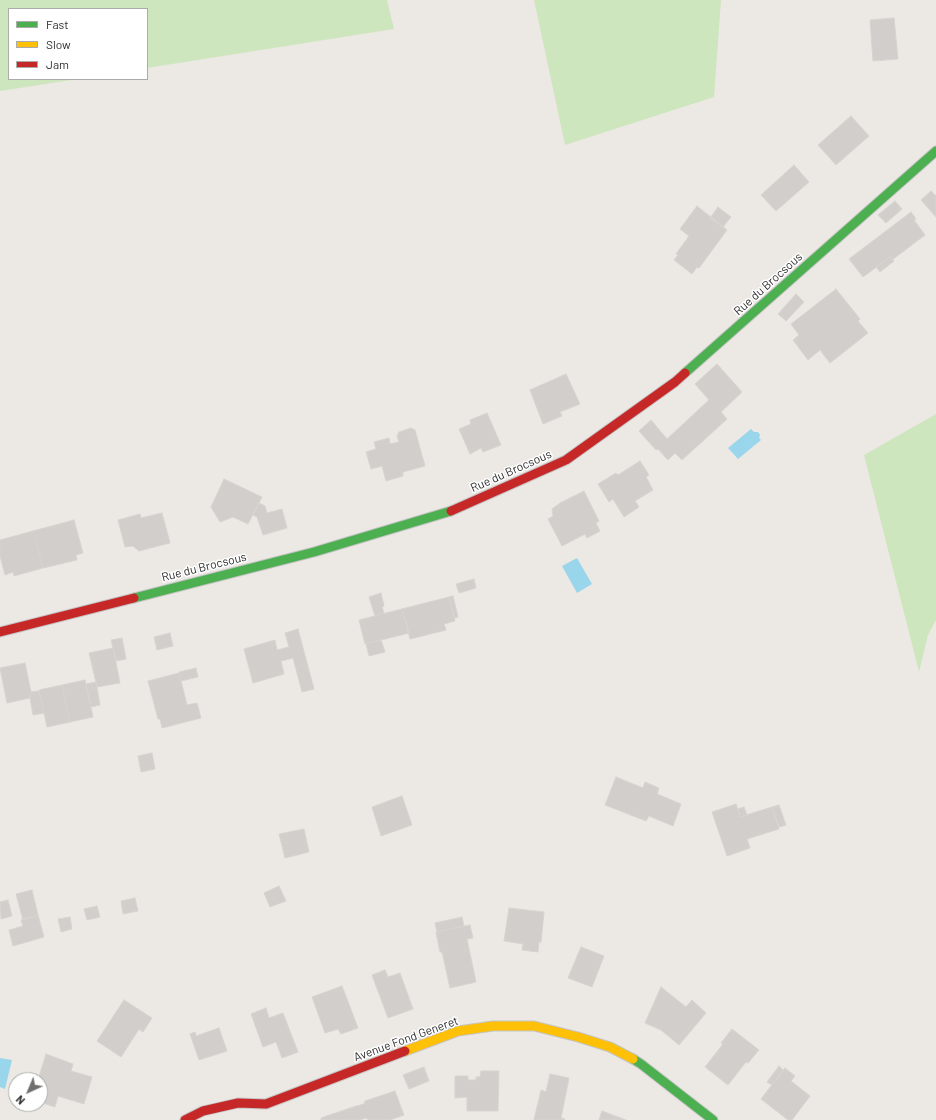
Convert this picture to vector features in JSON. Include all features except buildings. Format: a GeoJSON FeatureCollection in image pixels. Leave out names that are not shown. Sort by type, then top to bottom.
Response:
{"type":"FeatureCollection","features":[{"type":"Feature","properties":{"kind":"street","name":"Rue du Brocsous"},"geometry":{"type":"LineString","coordinates":[[0,632],[314,552],[452,511],[566,460],[675,382],[936,151]]}},
{"type":"Feature","properties":{"kind":"street","name":"Avenue Fond Generet"},"geometry":{"type":"LineString","coordinates":[[185,1120],[203,1111],[238,1103],[266,1104],[458,1031],[493,1026],[534,1026],[610,1047],[641,1064],[713,1120]]}},
{"type":"Feature","properties":{"kind":"green space"},"geometry":{"type":"Polygon","coordinates":[[[0,0],[387,0],[394,29],[148,68],[148,8],[8,8],[8,80],[72,80],[0,91],[0,0]]]}},
{"type":"Feature","properties":{"kind":"green space"},"geometry":{"type":"Polygon","coordinates":[[[534,0],[721,0],[714,97],[565,145],[534,0]]]}},
{"type":"Feature","properties":{"kind":"green space"},"geometry":{"type":"Polygon","coordinates":[[[936,414],[936,620],[928,635],[919,672],[864,455],[936,414]]]}},
{"type":"Feature","properties":{"kind":"water"},"geometry":{"type":"Polygon","coordinates":[[[751,429],[754,432],[758,432],[761,440],[738,459],[728,448],[751,429]]]}},
{"type":"Feature","properties":{"kind":"water"},"geometry":{"type":"Polygon","coordinates":[[[577,558],[592,584],[577,593],[562,566],[577,558]]]}},
{"type":"Feature","properties":{"kind":"water"},"geometry":{"type":"Polygon","coordinates":[[[0,1058],[12,1060],[5,1089],[0,1087],[0,1058]]]}},
{"type":"Feature","properties":{"kind":"traffic: fast"},"geometry":{"type":"LineString","coordinates":[[685,373],[936,151]]}},
{"type":"Feature","properties":{"kind":"traffic: fast"},"geometry":{"type":"LineString","coordinates":[[134,598],[314,552],[451,511]]}},
{"type":"Feature","properties":{"kind":"traffic: fast"},"geometry":{"type":"LineString","coordinates":[[633,1059],[713,1120]]}},
{"type":"Feature","properties":{"kind":"traffic: slow"},"geometry":{"type":"LineString","coordinates":[[405,1051],[458,1031],[493,1026],[534,1026],[610,1047],[633,1059]]}},
{"type":"Feature","properties":{"kind":"traffic: jam"},"geometry":{"type":"LineString","coordinates":[[451,511],[566,460],[675,382],[685,373]]}},
{"type":"Feature","properties":{"kind":"traffic: jam"},"geometry":{"type":"LineString","coordinates":[[0,632],[134,598]]}},
{"type":"Feature","properties":{"kind":"traffic: jam"},"geometry":{"type":"LineString","coordinates":[[185,1120],[203,1111],[238,1103],[266,1104],[405,1051]]}}]}
